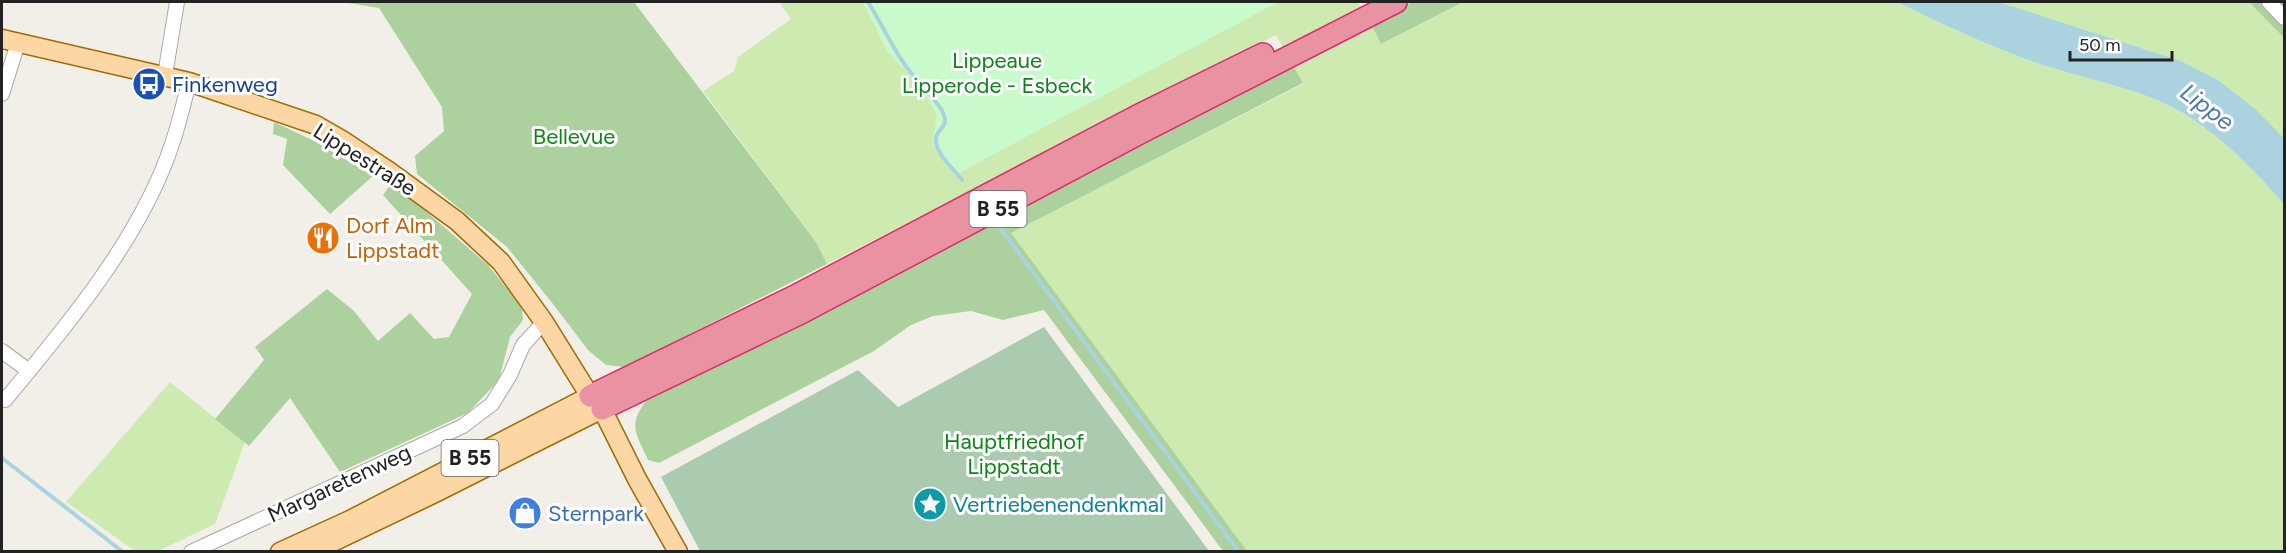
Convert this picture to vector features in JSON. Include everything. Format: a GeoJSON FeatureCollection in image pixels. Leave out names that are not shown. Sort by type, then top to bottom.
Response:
{"type":"FeatureCollection","features":[{"type":"Feature","properties":{"kind":"highway","name":"B 55"},"geometry":{"type":"LineString","coordinates":[[596,402],[798,305],[1370,6],[1395,2]]}},
{"type":"Feature","properties":{"kind":"main road","name":"Lippestraße"},"geometry":{"type":"LineString","coordinates":[[10,41],[165,75],[316,125],[390,172],[457,221],[501,262],[544,322],[596,402],[678,552]]}},
{"type":"Feature","properties":{"kind":"main road","name":"B 55"},"geometry":{"type":"LineString","coordinates":[[280,552],[596,402]]}},
{"type":"Feature","properties":{"kind":"main road","name":"B 55"},"geometry":{"type":"LineString","coordinates":[[312,552],[437,492],[596,402]]}},
{"type":"Feature","properties":{"kind":"street"},"geometry":{"type":"LineString","coordinates":[[165,75],[177,2]]}},
{"type":"Feature","properties":{"kind":"street"},"geometry":{"type":"LineString","coordinates":[[2269,2],[2284,18]]}},
{"type":"Feature","properties":{"kind":"street"},"geometry":{"type":"LineString","coordinates":[[2,94],[10,41]]}},
{"type":"Feature","properties":{"kind":"street"},"geometry":{"type":"LineString","coordinates":[[5,400],[88,296],[120,248],[149,197],[172,145],[189,82]]}},
{"type":"Feature","properties":{"kind":"street","name":"Margaretenweg"},"geometry":{"type":"LineString","coordinates":[[191,552],[463,426],[492,404],[510,375],[523,345],[544,322]]}},
{"type":"Feature","properties":{"kind":"street"},"geometry":{"type":"LineString","coordinates":[[2,351],[30,371]]}},
{"type":"Feature","properties":{"kind":"green space","name":"Bellevue"},"geometry":{"type":"Polygon","coordinates":[[[342,2],[634,2],[816,242],[827,264],[625,367],[606,365],[588,350],[507,247],[417,174],[415,156],[444,131],[442,107],[379,8],[342,2]]]}},
{"type":"Feature","properties":{"kind":"green space"},"geometry":{"type":"Polygon","coordinates":[[[779,2],[1358,2],[1381,44],[1463,2],[1897,2],[2014,54],[2051,68],[2136,92],[2176,109],[2207,129],[2230,149],[2284,204],[2284,551],[1247,551],[1010,233],[1303,84],[1276,35],[827,264],[816,242],[703,91],[734,71],[738,57],[791,19],[779,2]]]}},
{"type":"Feature","properties":{"kind":"green space","name":"Lippeaue Lipperode - Esbeck"},"geometry":{"type":"Polygon","coordinates":[[[863,2],[1278,2],[955,175],[932,145],[937,114],[920,87],[887,51],[863,2]]]}},
{"type":"Feature","properties":{"kind":"green space"},"geometry":{"type":"Polygon","coordinates":[[[1412,2],[1463,2],[1381,44],[1370,23],[1412,2]]]}},
{"type":"Feature","properties":{"kind":"green space"},"geometry":{"type":"Polygon","coordinates":[[[1999,2],[2249,2],[2284,38],[2284,138],[2253,108],[2218,80],[2181,61],[1999,2]]]}},
{"type":"Feature","properties":{"kind":"green space"},"geometry":{"type":"Polygon","coordinates":[[[2249,2],[2284,2],[2284,38],[2249,2]]]}},
{"type":"Feature","properties":{"kind":"green space"},"geometry":{"type":"Polygon","coordinates":[[[1292,64],[1303,83],[1011,233],[1247,551],[1223,551],[1044,310],[1003,320],[971,311],[933,316],[911,325],[874,351],[659,463],[648,460],[635,424],[646,401],[860,294],[1292,64]]]}},
{"type":"Feature","properties":{"kind":"green space"},"geometry":{"type":"Polygon","coordinates":[[[274,122],[314,141],[373,176],[330,214],[283,165],[287,139],[273,134],[274,122]]]}},
{"type":"Feature","properties":{"kind":"green space"},"geometry":{"type":"Polygon","coordinates":[[[392,182],[488,265],[522,307],[523,320],[510,337],[499,380],[468,413],[340,472],[290,398],[249,446],[215,419],[264,360],[255,347],[327,289],[354,311],[378,341],[410,313],[434,339],[449,337],[472,294],[383,195],[392,182]]]}},
{"type":"Feature","properties":{"kind":"green space","name":"Hauptfriedhof Lippstadt"},"geometry":{"type":"Polygon","coordinates":[[[1044,327],[1209,551],[700,551],[661,477],[858,370],[898,407],[1044,327]]]}},
{"type":"Feature","properties":{"kind":"green space"},"geometry":{"type":"Polygon","coordinates":[[[170,382],[245,442],[215,524],[158,551],[135,551],[66,502],[170,382]]]}},
{"type":"Feature","properties":{"kind":"water","name":"Lippe"},"geometry":{"type":"Polygon","coordinates":[[[1897,2],[1999,2],[2181,61],[2218,80],[2254,108],[2284,138],[2284,204],[2230,149],[2207,129],[2176,109],[2136,92],[2051,68],[2014,54],[1897,2]]]}},
{"type":"Feature","properties":{"kind":"waterway"},"geometry":{"type":"LineString","coordinates":[[868,2],[903,62],[941,109],[945,120],[936,137],[937,147],[962,180]]}},
{"type":"Feature","properties":{"kind":"waterway"},"geometry":{"type":"LineString","coordinates":[[1001,229],[1239,552]]}},
{"type":"Feature","properties":{"kind":"waterway"},"geometry":{"type":"LineString","coordinates":[[2,458],[123,552]]}},
{"type":"Feature","properties":{"kind":"place","name":"Finkenweg"},"geometry":{"type":"Point","coordinates":[149,84]}},
{"type":"Feature","properties":{"kind":"place","name":"Dorf Alm Lippstadt"},"geometry":{"type":"Point","coordinates":[323,238]}},
{"type":"Feature","properties":{"kind":"place","name":"Vertriebenendenkmal"},"geometry":{"type":"Point","coordinates":[930,504]}},
{"type":"Feature","properties":{"kind":"place","name":"Sternpark"},"geometry":{"type":"Point","coordinates":[525,513]}}]}
